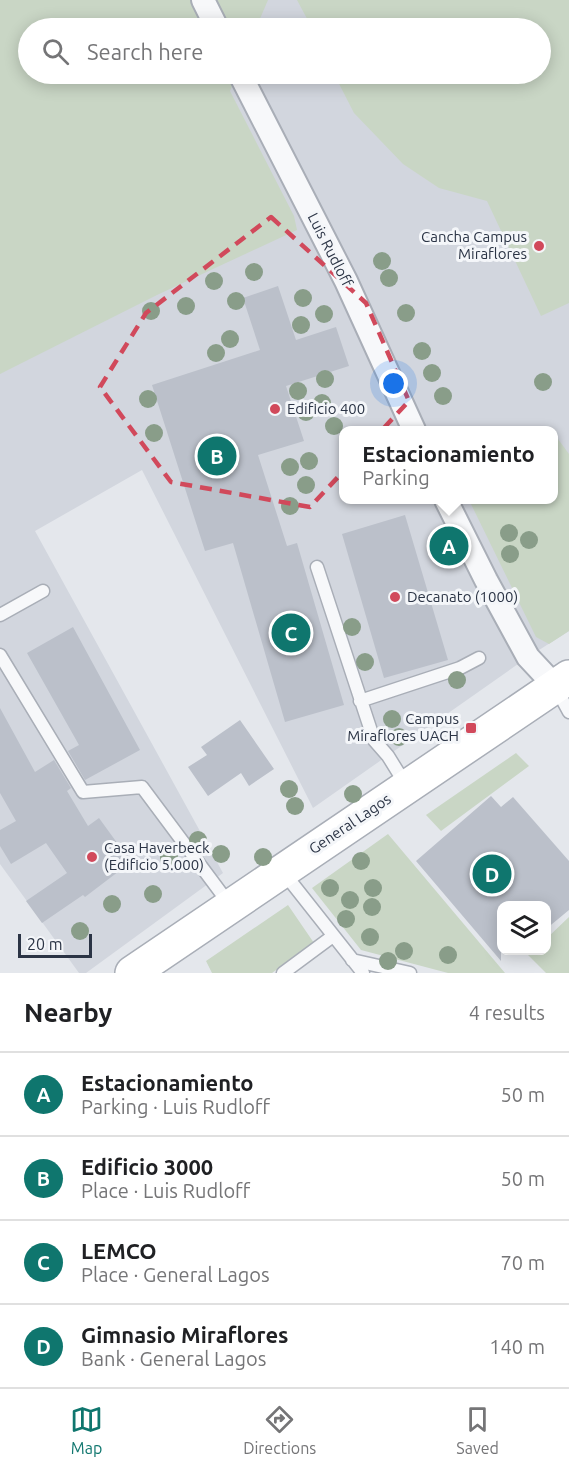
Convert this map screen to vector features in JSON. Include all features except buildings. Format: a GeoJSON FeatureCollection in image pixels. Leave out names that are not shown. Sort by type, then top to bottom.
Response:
{"type":"FeatureCollection","features":[{"type":"Feature","properties":{"kind":"main road","name":"General Lagos"},"geometry":{"type":"LineString","coordinates":[[132,973],[406,786],[564,692]]}},
{"type":"Feature","properties":{"kind":"street"},"geometry":{"type":"LineString","coordinates":[[203,0],[212,18]]}},
{"type":"Feature","properties":{"kind":"street","name":"Luis Rudloff"},"geometry":{"type":"LineString","coordinates":[[245,84],[346,281],[412,426]]}},
{"type":"Feature","properties":{"kind":"street"},"geometry":{"type":"LineString","coordinates":[[448,504],[528,657],[564,692]]}},
{"type":"Feature","properties":{"kind":"lane"},"geometry":{"type":"LineString","coordinates":[[317,567],[374,740],[388,756],[406,786]]}},
{"type":"Feature","properties":{"kind":"lane"},"geometry":{"type":"LineString","coordinates":[[0,615],[43,591]]}},
{"type":"Feature","properties":{"kind":"lane"},"geometry":{"type":"LineString","coordinates":[[0,655],[83,792],[142,787],[231,906]]}},
{"type":"Feature","properties":{"kind":"lane"},"geometry":{"type":"LineString","coordinates":[[360,701],[460,668],[478,658]]}},
{"type":"Feature","properties":{"kind":"lane"},"geometry":{"type":"LineString","coordinates":[[282,871],[363,973]]}},
{"type":"Feature","properties":{"kind":"lane"},"geometry":{"type":"LineString","coordinates":[[283,973],[333,936]]}},
{"type":"Feature","properties":{"kind":"lane"},"geometry":{"type":"LineString","coordinates":[[352,960],[410,973]]}},
{"type":"Feature","properties":{"kind":"highlighted area"},"geometry":{"type":"Polygon","coordinates":[[[271,217],[366,303],[409,401],[310,507],[171,482],[100,387],[146,313],[271,217]]]}},
{"type":"Feature","properties":{"kind":"shaded area"},"geometry":{"type":"Polygon","coordinates":[[[0,0],[569,0],[569,631],[528,657],[313,808],[142,470],[35,531],[223,873],[86,973],[79,973],[0,864],[0,0]]]}},
{"type":"Feature","properties":{"kind":"green space"},"geometry":{"type":"Polygon","coordinates":[[[0,0],[268,0],[260,18],[18,18],[18,84],[233,84],[230,91],[294,216],[297,230],[157,295],[0,374],[0,0]]]}},
{"type":"Feature","properties":{"kind":"green space"},"geometry":{"type":"Polygon","coordinates":[[[297,0],[569,0],[569,303],[541,316],[487,201],[439,188],[403,164],[354,113],[339,84],[551,84],[551,18],[307,18],[297,0]]]}},
{"type":"Feature","properties":{"kind":"green space"},"geometry":{"type":"Polygon","coordinates":[[[558,439],[569,454],[569,631],[549,644],[536,637],[471,504],[558,504],[558,439]]]}},
{"type":"Feature","properties":{"kind":"green space"},"geometry":{"type":"Polygon","coordinates":[[[516,753],[529,766],[441,831],[426,815],[516,753]]]}},
{"type":"Feature","properties":{"kind":"green space"},"geometry":{"type":"Polygon","coordinates":[[[388,834],[505,973],[448,973],[361,950],[312,888],[388,834]]]}},
{"type":"Feature","properties":{"kind":"green space"},"geometry":{"type":"Polygon","coordinates":[[[288,905],[314,943],[272,973],[212,973],[206,961],[288,905]]]}},
{"type":"Feature","properties":{"kind":"green space"},"geometry":{"type":"Polygon","coordinates":[[[569,917],[569,973],[546,973],[528,955],[551,955],[551,934],[569,917]]]}},
{"type":"Feature","properties":{"kind":"place","name":"Cancha Campus Miraflores"},"geometry":{"type":"Point","coordinates":[539,246]}},
{"type":"Feature","properties":{"kind":"place","name":"Edificio 400"},"geometry":{"type":"Point","coordinates":[275,409]}},
{"type":"Feature","properties":{"kind":"place","name":"Edificio 3000"},"geometry":{"type":"Point","coordinates":[217,456]}},
{"type":"Feature","properties":{"kind":"place","name":"Estacionamiento"},"geometry":{"type":"Point","coordinates":[449,546]}},
{"type":"Feature","properties":{"kind":"place","name":"Decanato (1000)"},"geometry":{"type":"Point","coordinates":[395,597]}},
{"type":"Feature","properties":{"kind":"place","name":"LEMCO"},"geometry":{"type":"Point","coordinates":[291,633]}},
{"type":"Feature","properties":{"kind":"place","name":"Campus Miraflores UACH"},"geometry":{"type":"Point","coordinates":[471,728]}},
{"type":"Feature","properties":{"kind":"place","name":"Casa Haverbeck (Edificio 5.000)"},"geometry":{"type":"Point","coordinates":[92,857]}},
{"type":"Feature","properties":{"kind":"place","name":"Gimnasio Miraflores"},"geometry":{"type":"Point","coordinates":[492,874]}}]}
